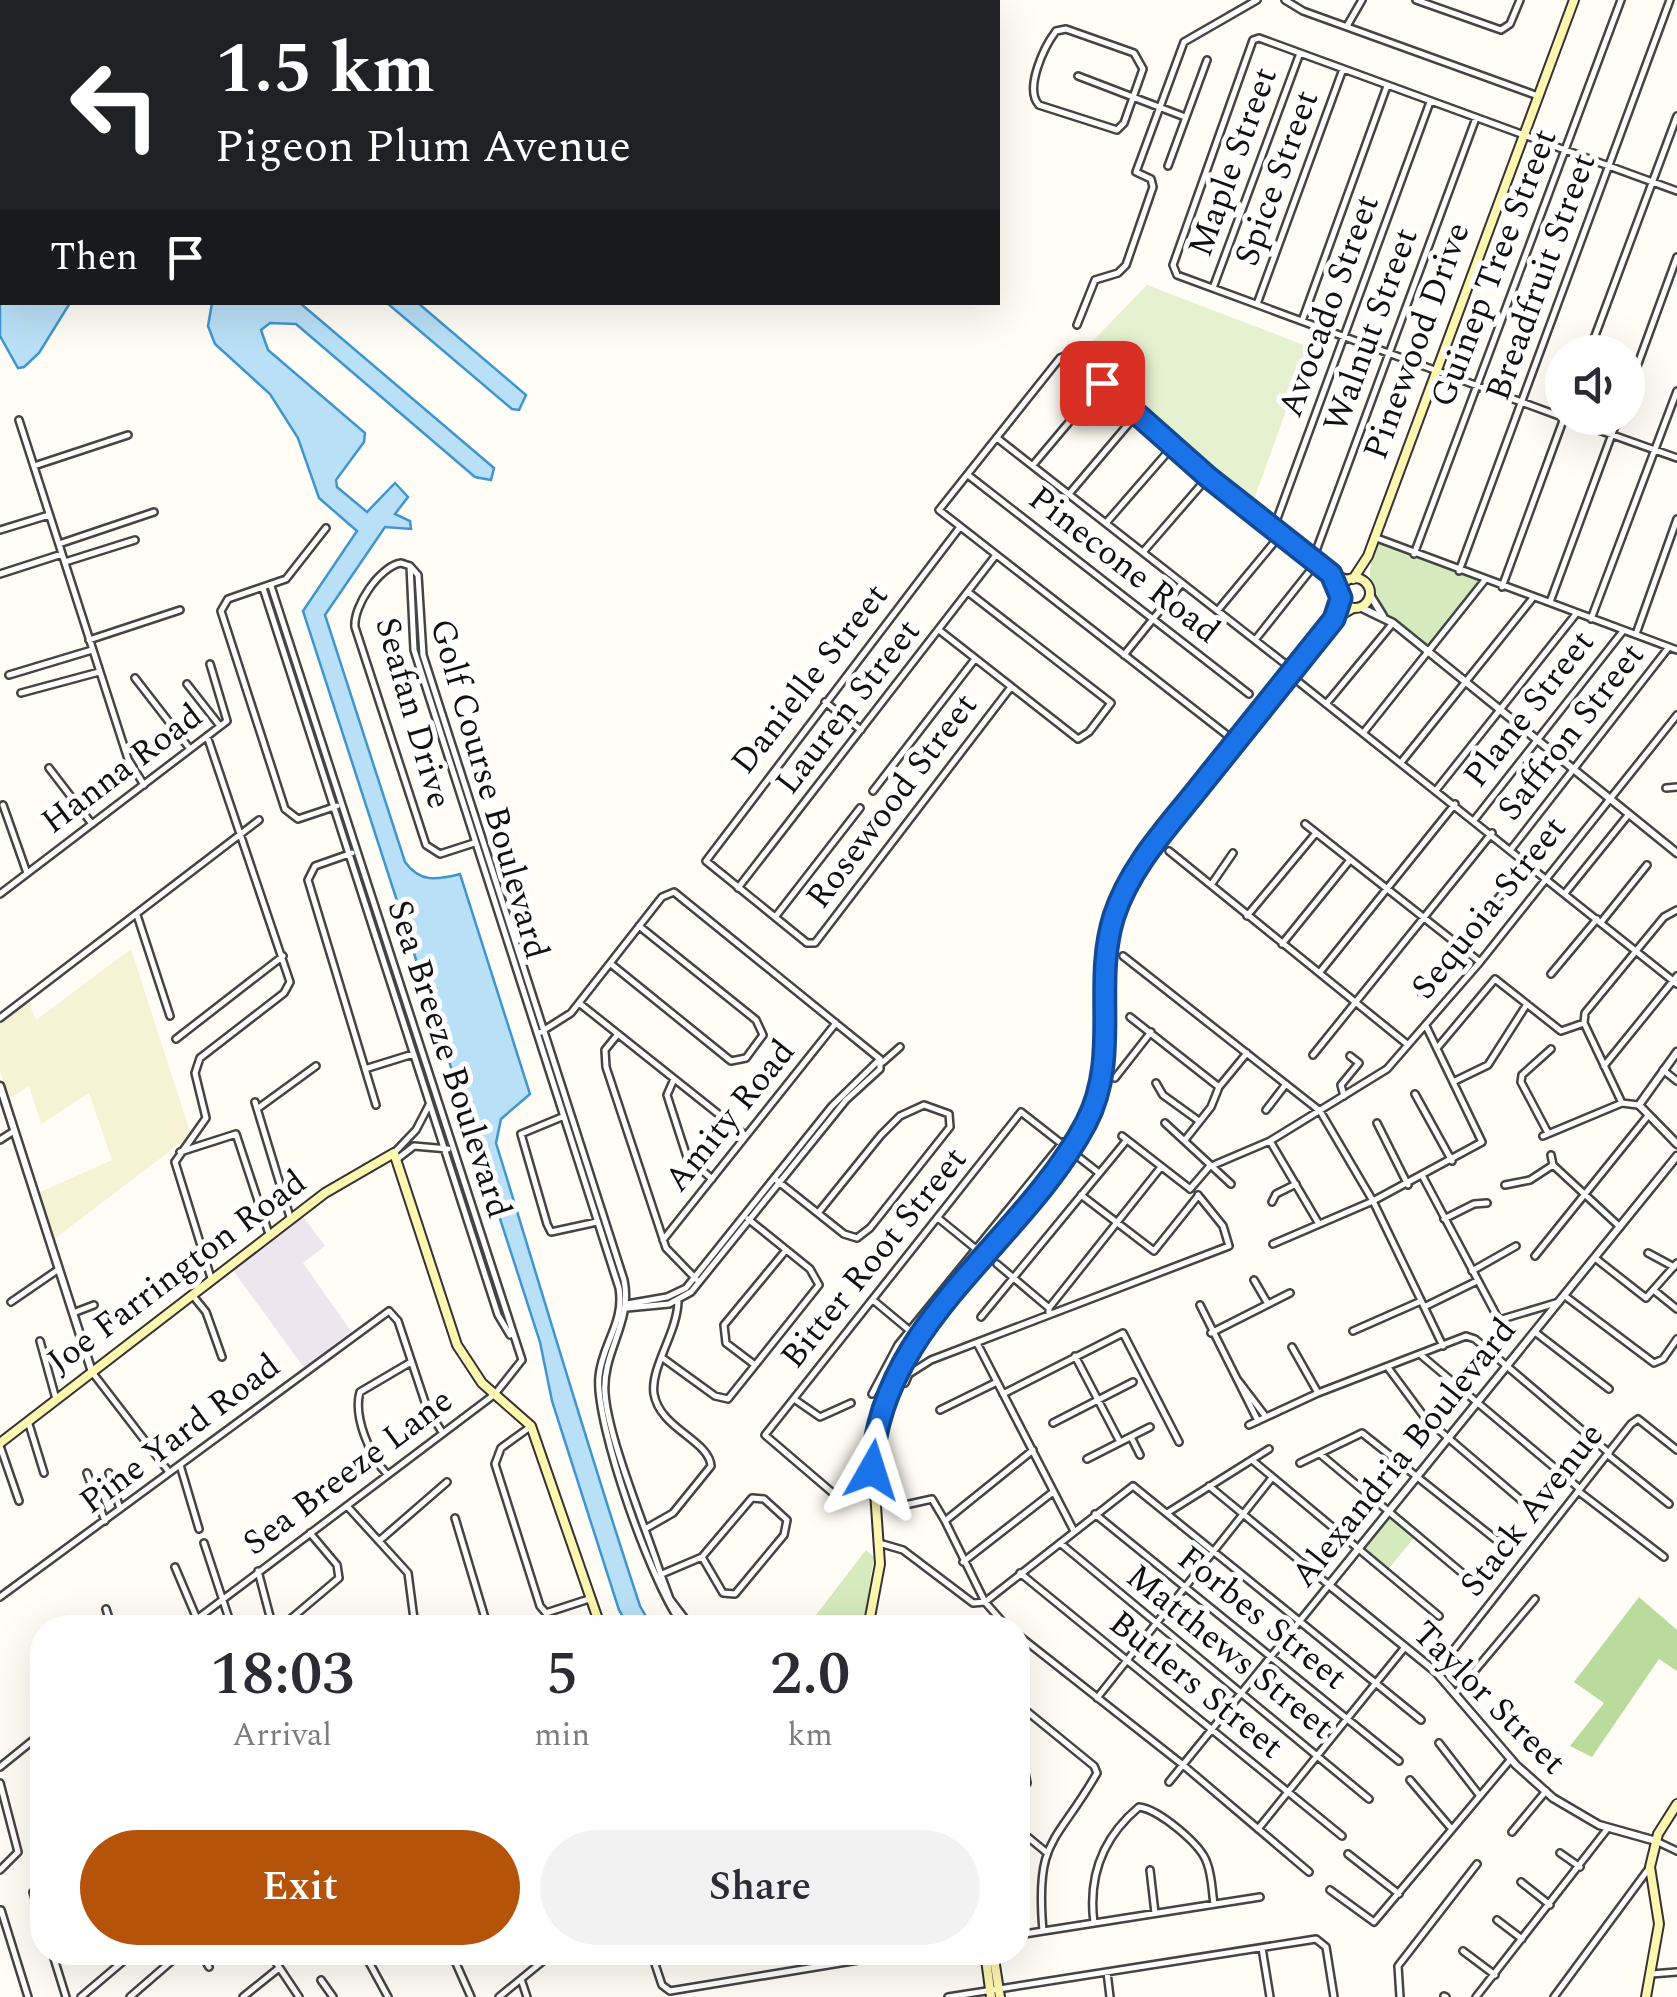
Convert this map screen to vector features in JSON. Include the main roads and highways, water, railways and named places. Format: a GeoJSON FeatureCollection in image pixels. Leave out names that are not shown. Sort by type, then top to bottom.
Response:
{"type":"FeatureCollection","features":[{"type":"Feature","properties":{"kind":"main road","name":"Pinewood Drive"},"geometry":{"type":"LineString","coordinates":[[1340,595],[1364,565],[1574,0]]}},
{"type":"Feature","properties":{"kind":"main road","name":"Pinewood Drive"},"geometry":{"type":"LineString","coordinates":[[1357,608],[1370,595],[1364,565]]}},
{"type":"Feature","properties":{"kind":"main road"},"geometry":{"type":"LineString","coordinates":[[1351,579],[1367,584]]}},
{"type":"Feature","properties":{"kind":"main road"},"geometry":{"type":"LineString","coordinates":[[871,1615],[878,1590],[879,1543],[872,1470],[876,1427],[891,1380],[993,1237],[1010,1224],[1024,1198],[1094,1103],[1104,1068],[1107,946],[1121,898],[1142,860],[1334,619],[1340,595],[1357,608],[1334,619]]}},
{"type":"Feature","properties":{"kind":"main road","name":"Joe Farrington Road"},"geometry":{"type":"LineString","coordinates":[[0,1445],[336,1186],[395,1156],[457,1345],[471,1370],[532,1426],[596,1615]]}},
{"type":"Feature","properties":{"kind":"main road"},"geometry":{"type":"LineString","coordinates":[[1646,1997],[1658,1924],[1650,1866],[1656,1842],[1677,1804]]}},
{"type":"Feature","properties":{"kind":"main road"},"geometry":{"type":"LineString","coordinates":[[988,1965],[995,1993]]}},
{"type":"Feature","properties":{"kind":"main road"},"geometry":{"type":"LineString","coordinates":[[993,1965],[995,1993]]}},
{"type":"Feature","properties":{"kind":"water"},"geometry":{"type":"Polygon","coordinates":[[[0,305],[69,305],[39,353],[24,367],[18,368],[0,336],[0,305]]]}},
{"type":"Feature","properties":{"kind":"water"},"geometry":{"type":"Polygon","coordinates":[[[212,305],[302,305],[494,468],[491,480],[475,477],[296,324],[270,323],[261,330],[268,350],[365,433],[364,442],[336,480],[337,487],[367,512],[395,483],[408,497],[395,514],[410,521],[411,529],[385,527],[325,615],[405,862],[423,877],[460,874],[530,1094],[501,1119],[496,1143],[645,1615],[622,1615],[619,1610],[552,1401],[540,1342],[303,611],[357,531],[319,498],[298,438],[270,394],[215,344],[208,326],[212,305]]]}},
{"type":"Feature","properties":{"kind":"water"},"geometry":{"type":"Polygon","coordinates":[[[389,305],[420,305],[526,395],[519,410],[512,409],[389,305]]]}}]}
